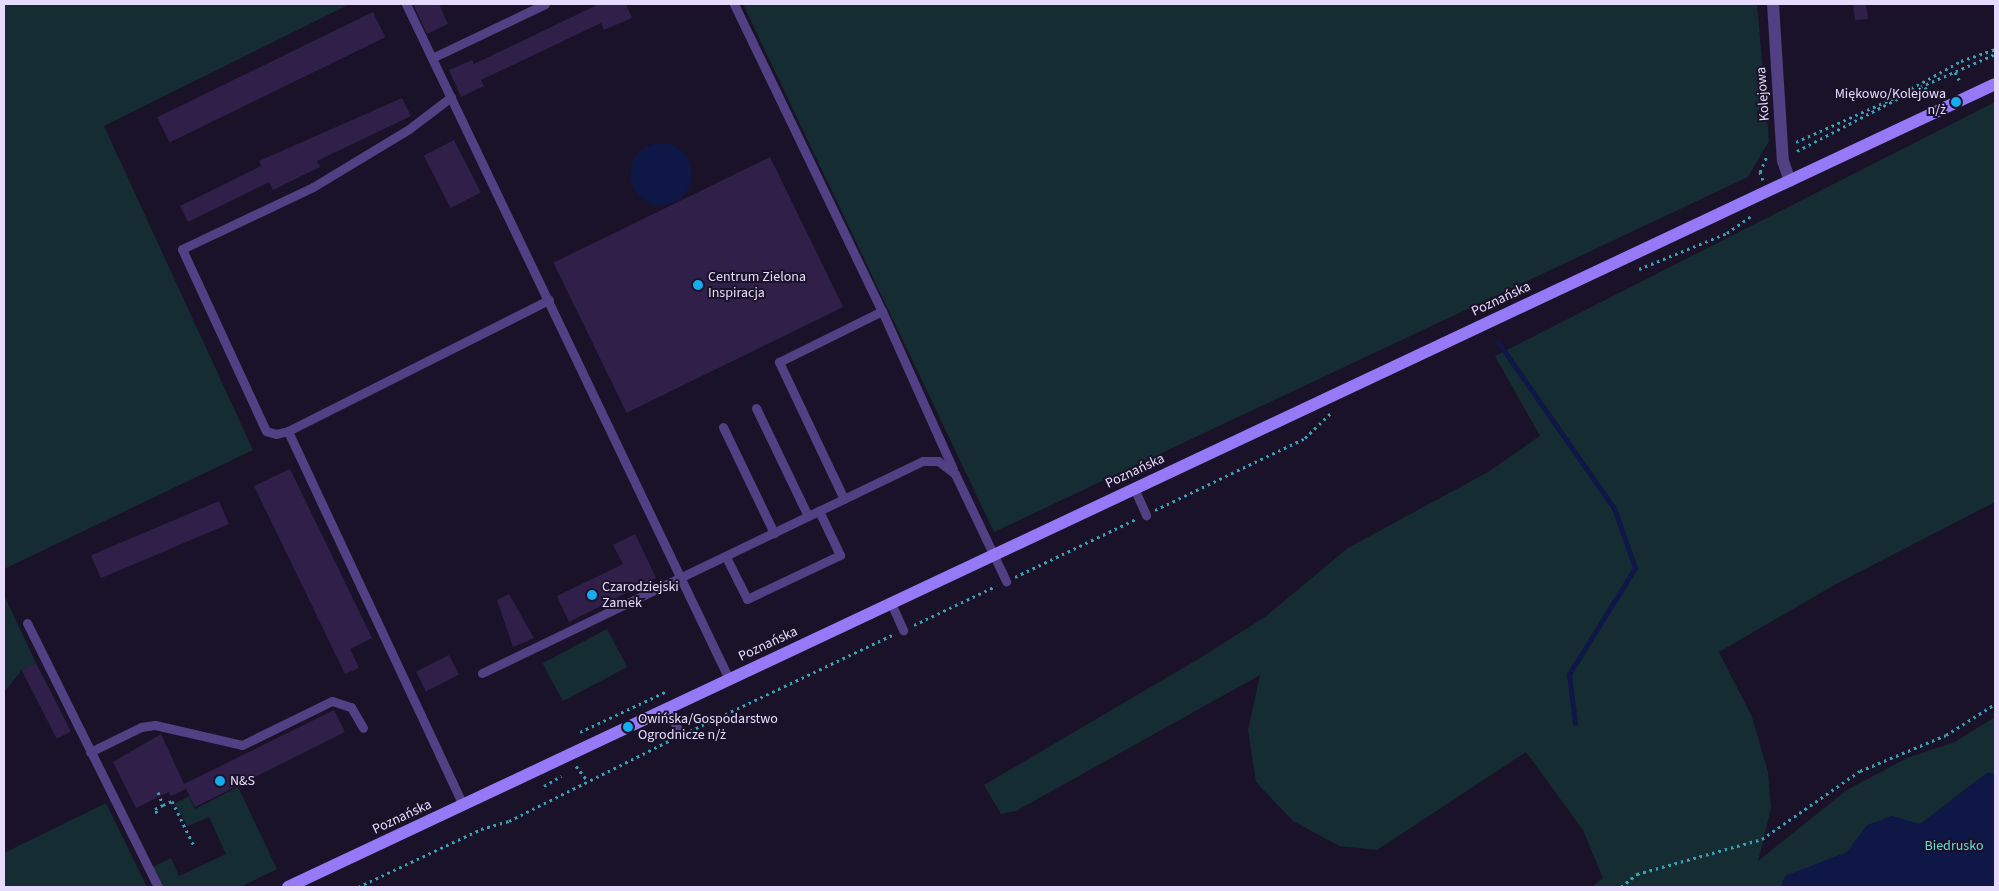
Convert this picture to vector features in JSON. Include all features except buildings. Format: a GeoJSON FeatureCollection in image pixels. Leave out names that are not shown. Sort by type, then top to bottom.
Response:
{"type":"FeatureCollection","features":[{"type":"Feature","properties":{"kind":"main road","name":"Poznańska"},"geometry":{"type":"LineString","coordinates":[[288,887],[1995,84]]}},
{"type":"Feature","properties":{"kind":"street","name":"Kolejowa"},"geometry":{"type":"LineString","coordinates":[[1773,4],[1783,161],[1790,180]]}},
{"type":"Feature","properties":{"kind":"lane"},"geometry":{"type":"LineString","coordinates":[[406,4],[683,578],[729,679]]}},
{"type":"Feature","properties":{"kind":"lane"},"geometry":{"type":"LineString","coordinates":[[432,58],[546,4]]}},
{"type":"Feature","properties":{"kind":"lane"},"geometry":{"type":"LineString","coordinates":[[734,4],[943,441],[955,474],[1006,581]]}},
{"type":"Feature","properties":{"kind":"lane"},"geometry":{"type":"LineString","coordinates":[[450,97],[409,129],[314,187],[182,249],[266,431],[276,434],[288,431],[549,300]]}},
{"type":"Feature","properties":{"kind":"lane"},"geometry":{"type":"LineString","coordinates":[[844,499],[779,362],[882,312]]}},
{"type":"Feature","properties":{"kind":"lane"},"geometry":{"type":"LineString","coordinates":[[756,408],[808,516]]}},
{"type":"Feature","properties":{"kind":"lane"},"geometry":{"type":"LineString","coordinates":[[723,427],[774,533]]}},
{"type":"Feature","properties":{"kind":"lane"},"geometry":{"type":"LineString","coordinates":[[288,431],[463,805]]}},
{"type":"Feature","properties":{"kind":"lane"},"geometry":{"type":"LineString","coordinates":[[482,673],[683,578],[916,463],[938,461],[955,474]]}},
{"type":"Feature","properties":{"kind":"lane"},"geometry":{"type":"LineString","coordinates":[[1134,488],[1146,515]]}},
{"type":"Feature","properties":{"kind":"lane"},"geometry":{"type":"LineString","coordinates":[[726,557],[747,599],[840,555],[819,511]]}},
{"type":"Feature","properties":{"kind":"lane"},"geometry":{"type":"LineString","coordinates":[[891,602],[903,630]]}},
{"type":"Feature","properties":{"kind":"lane"},"geometry":{"type":"LineString","coordinates":[[27,624],[158,887]]}},
{"type":"Feature","properties":{"kind":"lane"},"geometry":{"type":"LineString","coordinates":[[90,752],[141,727],[155,725],[242,745],[332,701],[351,707],[363,728]]}},
{"type":"Feature","properties":{"kind":"lane"},"geometry":{"type":"LineString","coordinates":[[667,708],[680,736]]}},
{"type":"Feature","properties":{"kind":"path"},"geometry":{"type":"LineString","coordinates":[[1788,144],[1894,98],[1923,81],[1995,49]]}},
{"type":"Feature","properties":{"kind":"path"},"geometry":{"type":"LineString","coordinates":[[1790,154],[1920,87],[1995,54]]}},
{"type":"Feature","properties":{"kind":"path"},"geometry":{"type":"LineString","coordinates":[[1955,72],[1959,80]]}},
{"type":"Feature","properties":{"kind":"path"},"geometry":{"type":"LineString","coordinates":[[1925,87],[1929,94]]}},
{"type":"Feature","properties":{"kind":"path"},"geometry":{"type":"LineString","coordinates":[[1764,183],[1760,172],[1769,153]]}},
{"type":"Feature","properties":{"kind":"path"},"geometry":{"type":"LineString","coordinates":[[1631,272],[1728,233],[1757,212]]}},
{"type":"Feature","properties":{"kind":"path"},"geometry":{"type":"LineString","coordinates":[[358,887],[481,829],[509,821],[586,779],[1305,438],[1333,412]]}},
{"type":"Feature","properties":{"kind":"path"},"geometry":{"type":"LineString","coordinates":[[1621,887],[1637,874],[1762,838],[1860,770],[1946,735],[1995,704]]}},
{"type":"Feature","properties":{"kind":"path"},"geometry":{"type":"LineString","coordinates":[[544,786],[551,782]]}},
{"type":"Feature","properties":{"kind":"path"},"geometry":{"type":"LineString","coordinates":[[158,792],[163,805]]}},
{"type":"Feature","properties":{"kind":"path"},"geometry":{"type":"LineString","coordinates":[[157,813],[155,809],[172,801],[194,846]]}},
{"type":"Feature","properties":{"kind":"green space"},"geometry":{"type":"Polygon","coordinates":[[[4,4],[350,4],[104,126],[253,450],[4,569],[4,4]]]}},
{"type":"Feature","properties":{"kind":"green space"},"geometry":{"type":"Polygon","coordinates":[[[743,4],[1757,4],[1769,141],[1748,177],[994,532],[743,4]]]}},
{"type":"Feature","properties":{"kind":"green space"},"geometry":{"type":"Polygon","coordinates":[[[1995,102],[1995,502],[1836,584],[1719,652],[1752,717],[1768,772],[1771,808],[1758,861],[1847,790],[1907,758],[1955,742],[1995,717],[1995,774],[1987,773],[1946,804],[1995,887],[1592,887],[1603,878],[1583,830],[1526,752],[1377,850],[1339,846],[1293,821],[1256,782],[1248,730],[1260,675],[1016,811],[1001,814],[984,785],[1200,658],[1265,617],[1348,548],[1488,472],[1540,436],[1495,356],[1995,102]]]}},
{"type":"Feature","properties":{"kind":"green space"},"geometry":{"type":"Polygon","coordinates":[[[4,595],[36,663],[22,670],[4,692],[4,595]]]}},
{"type":"Feature","properties":{"kind":"green space"},"geometry":{"type":"Polygon","coordinates":[[[607,629],[627,667],[563,701],[543,663],[607,629]]]}},
{"type":"Feature","properties":{"kind":"green space"},"geometry":{"type":"Polygon","coordinates":[[[238,787],[277,869],[240,887],[158,887],[149,869],[171,858],[179,876],[226,854],[209,817],[188,826],[174,804],[189,796],[195,809],[238,787]]]}},
{"type":"Feature","properties":{"kind":"green space"},"geometry":{"type":"Polygon","coordinates":[[[106,803],[147,887],[4,887],[4,853],[106,803]]]}},
{"type":"Feature","properties":{"kind":"shaded area"},"geometry":{"type":"Polygon","coordinates":[[[661,143],[673,146],[683,152],[689,162],[692,174],[689,186],[683,196],[673,202],[661,205],[649,202],[639,196],[633,186],[630,174],[633,162],[639,152],[649,146],[661,143]]]}},
{"type":"Feature","properties":{"kind":"shaded area","name":"Biedrusko"},"geometry":{"type":"Polygon","coordinates":[[[1987,773],[1995,774],[1995,887],[1781,887],[1785,876],[1847,852],[1867,825],[1892,816],[1920,824],[1987,773]]]}},
{"type":"Feature","properties":{"kind":"waterway"},"geometry":{"type":"LineString","coordinates":[[1498,342],[1614,508],[1635,568],[1569,674],[1575,723]]}},
{"type":"Feature","properties":{"kind":"place","name":"Miękowo/Kolejowa n/ż"},"geometry":{"type":"Point","coordinates":[1956,102]}},
{"type":"Feature","properties":{"kind":"place","name":"Centrum Zielona Inspiracja"},"geometry":{"type":"Point","coordinates":[698,285]}},
{"type":"Feature","properties":{"kind":"place","name":"Czarodziejski Zamek"},"geometry":{"type":"Point","coordinates":[592,595]}},
{"type":"Feature","properties":{"kind":"place","name":"Owińska/Gospodarstwo Ogrodnicze n/ż"},"geometry":{"type":"Point","coordinates":[628,727]}},
{"type":"Feature","properties":{"kind":"place","name":"N&S"},"geometry":{"type":"Point","coordinates":[220,781]}}]}
